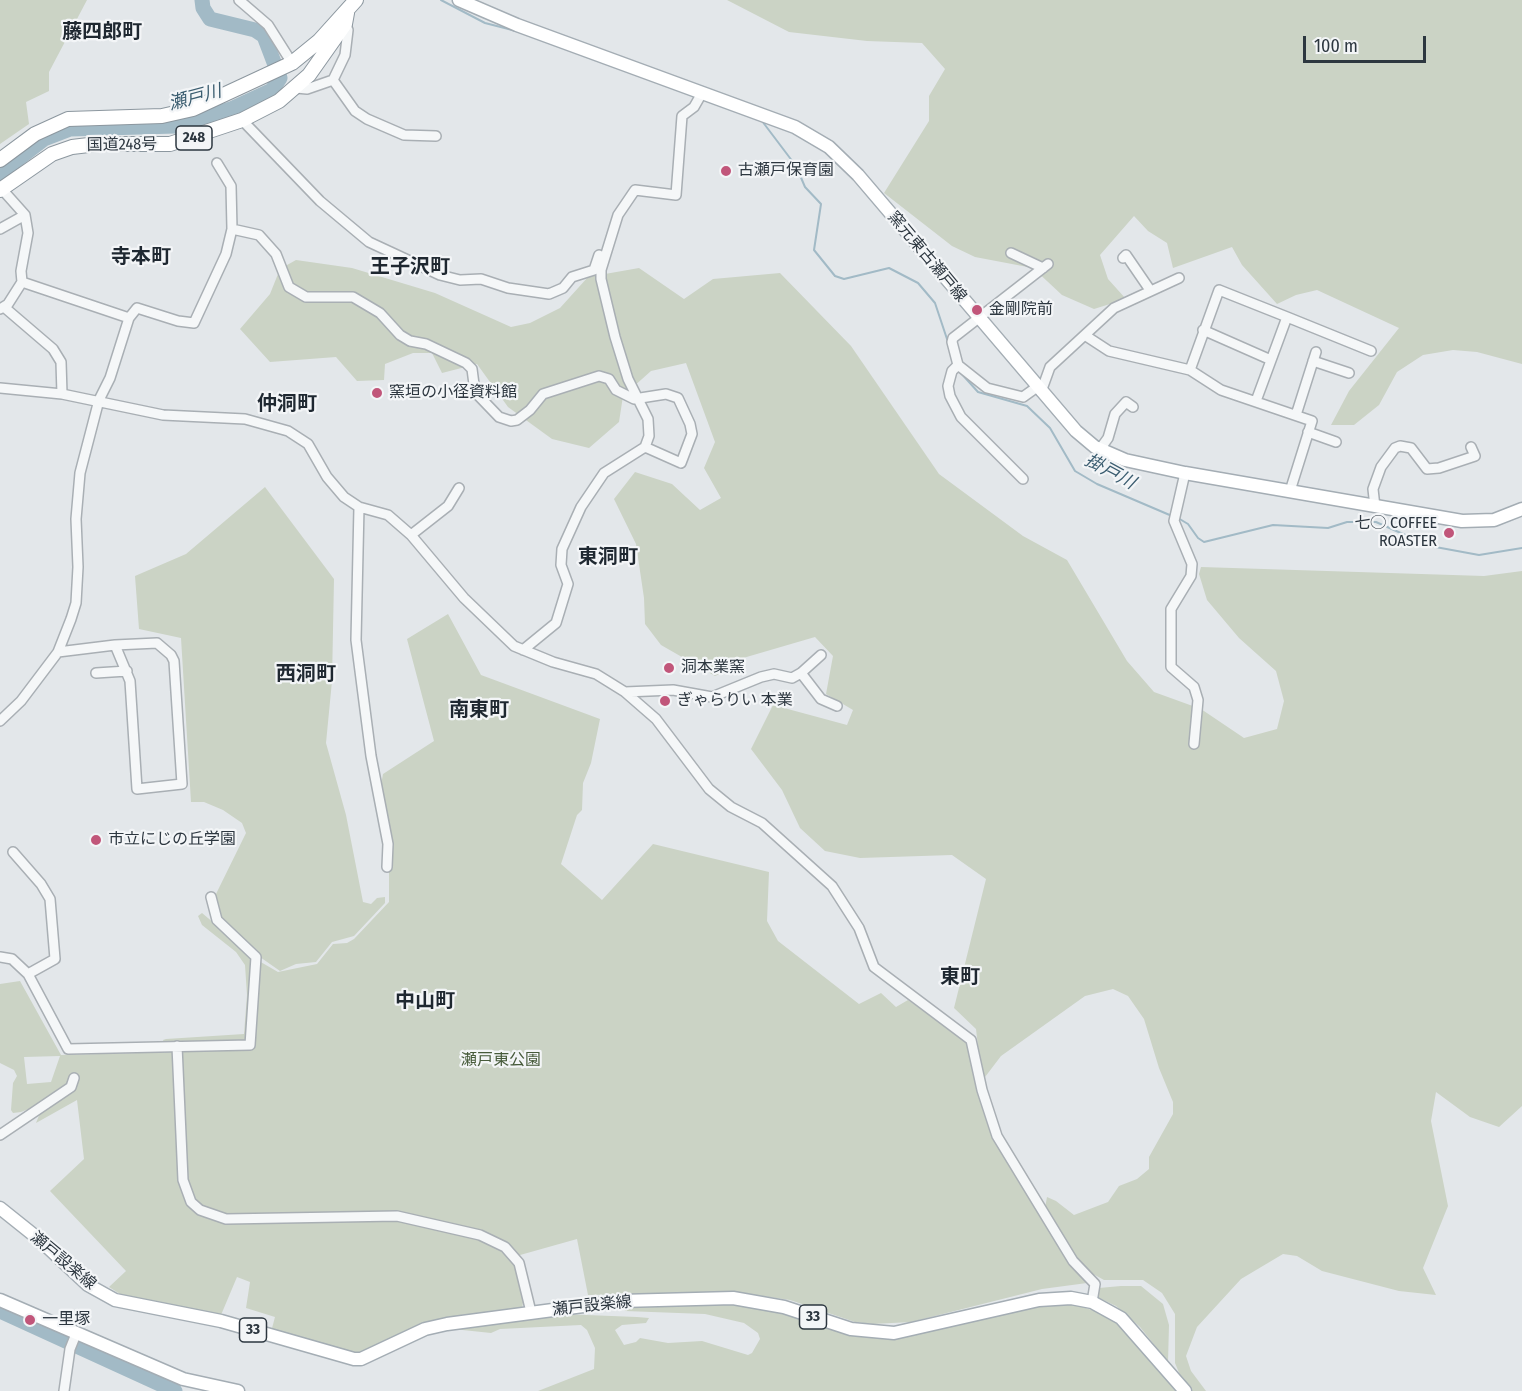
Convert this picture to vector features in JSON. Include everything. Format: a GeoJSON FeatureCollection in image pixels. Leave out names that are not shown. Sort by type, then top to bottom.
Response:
{"type":"FeatureCollection","features":[{"type":"Feature","properties":{"kind":"highway","name":"国道248号"},"geometry":{"type":"LineString","coordinates":[[1,189],[52,153],[72,147],[170,144],[242,120],[279,101],[309,75],[356,0]]}},
{"type":"Feature","properties":{"kind":"highway","name":"国道248号"},"geometry":{"type":"LineString","coordinates":[[0,160],[35,134],[68,119],[177,114],[289,65],[320,41],[338,19],[346,19]]}},
{"type":"Feature","properties":{"kind":"main road","name":"窯元東古瀬戸線"},"geometry":{"type":"LineString","coordinates":[[459,0],[517,25],[795,127],[828,147],[858,175],[1039,390],[1076,431],[1100,449],[1125,460],[1185,473],[1462,521],[1494,520],[1522,509]]}},
{"type":"Feature","properties":{"kind":"main road","name":"瀬戸設楽線"},"geometry":{"type":"LineString","coordinates":[[0,1208],[40,1240],[88,1286],[115,1300],[221,1321],[354,1359],[361,1359],[425,1329],[531,1312],[621,1301],[733,1298],[784,1307],[851,1329],[894,1333],[1054,1298],[1092,1302],[1121,1318],[1185,1391]]}},
{"type":"Feature","properties":{"kind":"main road"},"geometry":{"type":"LineString","coordinates":[[0,1300],[193,1387],[238,1391]]}},
{"type":"Feature","properties":{"kind":"street"},"geometry":{"type":"LineString","coordinates":[[239,0],[268,26],[289,65]]}},
{"type":"Feature","properties":{"kind":"street"},"geometry":{"type":"LineString","coordinates":[[296,88],[307,89],[333,80],[345,55],[348,30],[346,19]]}},
{"type":"Feature","properties":{"kind":"street"},"geometry":{"type":"LineString","coordinates":[[333,80],[355,111],[367,120],[404,135],[436,136]]}},
{"type":"Feature","properties":{"kind":"street"},"geometry":{"type":"LineString","coordinates":[[524,650],[556,623],[568,584],[561,565],[562,549],[581,507],[604,473],[645,447],[650,427],[640,400],[628,379],[601,279],[605,255],[618,215],[634,190],[676,195],[682,116],[694,107],[702,93]]}},
{"type":"Feature","properties":{"kind":"street"},"geometry":{"type":"LineString","coordinates":[[242,120],[320,201],[369,242],[440,275],[460,279],[481,279],[508,288],[549,294],[563,288],[572,277],[594,270],[599,255],[605,255]]}},
{"type":"Feature","properties":{"kind":"street"},"geometry":{"type":"LineString","coordinates":[[0,721],[21,701],[58,652],[76,603],[79,543],[76,519],[80,473],[99,400],[110,378],[129,318],[137,308],[178,321],[194,322],[223,261],[232,229],[231,186],[217,163]]}},
{"type":"Feature","properties":{"kind":"street"},"geometry":{"type":"LineString","coordinates":[[1,189],[26,215],[28,233],[21,272],[22,282],[2,308],[53,349],[61,362],[62,394]]}},
{"type":"Feature","properties":{"kind":"street"},"geometry":{"type":"LineString","coordinates":[[0,229],[26,215]]}},
{"type":"Feature","properties":{"kind":"street"},"geometry":{"type":"LineString","coordinates":[[232,229],[259,235],[276,254],[289,287],[306,297],[352,297],[380,313],[400,335],[410,341],[426,344],[466,363],[472,369],[475,392],[499,417],[511,422],[517,420],[543,394],[599,376],[609,379],[616,390],[640,400],[666,394],[678,398],[692,434],[681,464],[645,447]]}},
{"type":"Feature","properties":{"kind":"street"},"geometry":{"type":"LineString","coordinates":[[1011,253],[1046,266],[953,338],[952,346],[957,366],[948,386],[950,396],[961,417],[1023,479]]}},
{"type":"Feature","properties":{"kind":"street"},"geometry":{"type":"LineString","coordinates":[[1122,258],[1126,255],[1150,290]]}},
{"type":"Feature","properties":{"kind":"street"},"geometry":{"type":"LineString","coordinates":[[957,366],[987,388],[1023,397],[1039,390],[1050,367],[1114,308],[1179,278]]}},
{"type":"Feature","properties":{"kind":"street"},"geometry":{"type":"LineString","coordinates":[[22,282],[129,318]]}},
{"type":"Feature","properties":{"kind":"street"},"geometry":{"type":"LineString","coordinates":[[1190,370],[1219,290],[1371,351]]}},
{"type":"Feature","properties":{"kind":"street"},"geometry":{"type":"LineString","coordinates":[[1257,401],[1287,316]]}},
{"type":"Feature","properties":{"kind":"street"},"geometry":{"type":"LineString","coordinates":[[1203,330],[1271,360]]}},
{"type":"Feature","properties":{"kind":"street"},"geometry":{"type":"LineString","coordinates":[[1086,336],[1109,351],[1190,370],[1221,390],[1312,421],[1290,491]]}},
{"type":"Feature","properties":{"kind":"street"},"geometry":{"type":"LineString","coordinates":[[1296,415],[1316,352]]}},
{"type":"Feature","properties":{"kind":"street"},"geometry":{"type":"LineString","coordinates":[[1313,362],[1349,373]]}},
{"type":"Feature","properties":{"kind":"street"},"geometry":{"type":"LineString","coordinates":[[0,388],[99,400],[163,415],[245,419],[288,431],[308,444],[336,489],[358,507],[388,515],[411,535],[464,598],[504,638],[552,662],[596,674],[625,692],[656,719],[709,789],[731,807],[762,823],[832,886],[859,928],[874,966],[971,1040],[982,1090],[997,1136],[1073,1261],[1095,1284],[1092,1302]]}},
{"type":"Feature","properties":{"kind":"street"},"geometry":{"type":"LineString","coordinates":[[1100,449],[1108,438],[1115,414],[1126,402],[1133,407]]}},
{"type":"Feature","properties":{"kind":"street"},"geometry":{"type":"LineString","coordinates":[[1308,432],[1336,442]]}},
{"type":"Feature","properties":{"kind":"street"},"geometry":{"type":"LineString","coordinates":[[1375,507],[1373,489],[1381,467],[1395,448],[1400,446],[1412,448],[1427,468],[1439,468],[1475,456],[1471,447]]}},
{"type":"Feature","properties":{"kind":"street"},"geometry":{"type":"LineString","coordinates":[[1185,473],[1174,517],[1192,564],[1191,576],[1171,609],[1171,667],[1194,687],[1198,700],[1194,744]]}},
{"type":"Feature","properties":{"kind":"street"},"geometry":{"type":"LineString","coordinates":[[411,535],[448,506],[459,488]]}},
{"type":"Feature","properties":{"kind":"street"},"geometry":{"type":"LineString","coordinates":[[358,507],[356,640],[371,756],[388,844],[387,867]]}},
{"type":"Feature","properties":{"kind":"street"},"geometry":{"type":"LineString","coordinates":[[58,652],[115,645],[157,643],[171,654],[174,661],[182,783],[137,789],[130,681],[115,645]]}},
{"type":"Feature","properties":{"kind":"street"},"geometry":{"type":"LineString","coordinates":[[625,692],[673,690],[712,697],[761,676],[774,674],[792,678],[821,655]]}},
{"type":"Feature","properties":{"kind":"street"},"geometry":{"type":"LineString","coordinates":[[96,673],[127,671]]}},
{"type":"Feature","properties":{"kind":"street"},"geometry":{"type":"LineString","coordinates":[[801,673],[821,699],[837,706]]}},
{"type":"Feature","properties":{"kind":"street"},"geometry":{"type":"LineString","coordinates":[[13,852],[41,884],[50,899],[55,959],[28,974]]}},
{"type":"Feature","properties":{"kind":"street"},"geometry":{"type":"LineString","coordinates":[[0,957],[12,959],[28,974],[69,1049],[250,1046],[256,957],[214,915],[211,897]]}},
{"type":"Feature","properties":{"kind":"street"},"geometry":{"type":"LineString","coordinates":[[177,1046],[183,1180],[190,1202],[200,1210],[226,1219],[397,1216],[480,1234],[505,1247],[519,1263],[531,1312]]}},
{"type":"Feature","properties":{"kind":"street"},"geometry":{"type":"LineString","coordinates":[[0,1135],[71,1088],[74,1078]]}},
{"type":"Feature","properties":{"kind":"street"},"geometry":{"type":"LineString","coordinates":[[64,1391],[70,1349],[76,1334]]}},
{"type":"Feature","properties":{"kind":"green space"},"geometry":{"type":"Polygon","coordinates":[[[0,0],[87,0],[49,72],[49,91],[26,102],[29,124],[0,144],[0,0]]]}},
{"type":"Feature","properties":{"kind":"green space"},"geometry":{"type":"Polygon","coordinates":[[[727,0],[1522,0],[1522,364],[1477,352],[1453,350],[1423,355],[1397,372],[1379,405],[1354,425],[1331,425],[1349,391],[1399,328],[1317,290],[1296,295],[1277,304],[1242,265],[1232,247],[1173,268],[1167,243],[1148,231],[1134,216],[1100,255],[1108,279],[1126,299],[1094,309],[1062,295],[1033,268],[975,257],[952,246],[884,193],[929,121],[929,96],[945,69],[922,43],[867,41],[789,32],[727,0]]]}},
{"type":"Feature","properties":{"kind":"green space"},"geometry":{"type":"Polygon","coordinates":[[[296,260],[352,268],[435,293],[511,327],[530,323],[560,308],[588,277],[639,268],[684,299],[713,279],[780,273],[851,346],[939,474],[1023,536],[1067,560],[1127,661],[1154,692],[1201,709],[1244,738],[1277,729],[1284,701],[1276,671],[1239,638],[1207,600],[1199,574],[1201,567],[1484,576],[1522,571],[1522,1106],[1499,1127],[1470,1117],[1436,1092],[1431,1121],[1448,1206],[1423,1268],[1436,1295],[1399,1291],[1322,1271],[1297,1256],[1283,1254],[1241,1279],[1197,1327],[1186,1356],[1191,1371],[1206,1391],[1191,1391],[1182,1380],[1175,1363],[1175,1314],[1162,1293],[1143,1280],[1104,1280],[1093,1274],[1075,1256],[1045,1208],[1047,1197],[1074,1215],[1108,1202],[1119,1186],[1137,1179],[1149,1169],[1149,1157],[1173,1114],[1173,1102],[1159,1068],[1144,1019],[1128,996],[1113,989],[1085,996],[1001,1056],[982,1081],[976,1029],[954,1008],[986,879],[952,855],[860,858],[825,851],[800,828],[782,790],[751,749],[773,705],[847,725],[853,710],[826,694],[833,656],[815,637],[726,663],[725,672],[715,676],[661,645],[645,624],[644,598],[636,544],[614,499],[635,472],[672,484],[700,510],[721,498],[704,468],[715,442],[686,363],[651,371],[623,396],[619,422],[589,448],[552,439],[508,407],[477,364],[442,373],[432,353],[413,353],[385,364],[384,380],[357,381],[336,357],[270,362],[240,329],[270,294],[280,269],[296,260]]]}},
{"type":"Feature","properties":{"kind":"green space"},"geometry":{"type":"Polygon","coordinates":[[[265,487],[334,579],[332,681],[326,743],[346,815],[363,902],[371,904],[377,898],[385,897],[385,903],[354,936],[332,942],[316,962],[296,964],[280,971],[260,957],[257,950],[237,934],[217,912],[216,894],[246,833],[242,823],[223,810],[204,802],[191,802],[181,638],[139,629],[135,576],[186,554],[265,487]]]}},
{"type":"Feature","properties":{"kind":"green space","name":"瀬戸東公園"},"geometry":{"type":"Polygon","coordinates":[[[448,614],[481,675],[600,719],[591,763],[583,783],[582,810],[577,815],[561,864],[602,900],[653,844],[769,872],[767,921],[778,941],[859,1004],[881,993],[896,1007],[908,1000],[967,1042],[992,1133],[1088,1279],[1087,1283],[1042,1289],[911,1322],[873,1324],[855,1322],[790,1300],[735,1292],[588,1295],[577,1239],[513,1257],[524,1296],[522,1309],[432,1323],[358,1354],[271,1332],[275,1317],[246,1308],[250,1282],[237,1277],[221,1315],[120,1294],[109,1287],[126,1271],[50,1191],[84,1159],[77,1100],[36,1123],[44,1103],[21,1112],[13,1113],[11,1110],[13,1083],[17,1076],[14,1070],[0,1063],[0,984],[20,981],[61,1055],[253,1050],[259,961],[278,972],[317,964],[333,944],[347,943],[354,939],[389,902],[389,870],[381,785],[383,774],[434,741],[407,639],[448,614]],[[60,1056],[24,1057],[27,1084],[51,1082],[60,1056]]]}},
{"type":"Feature","properties":{"kind":"green space"},"geometry":{"type":"Polygon","coordinates":[[[202,913],[252,955],[249,1037],[244,1040],[164,1043],[163,1040],[166,1039],[244,1034],[247,995],[245,965],[236,952],[202,925],[198,916],[202,913]]]}},
{"type":"Feature","properties":{"kind":"green space"},"geometry":{"type":"Polygon","coordinates":[[[1141,1286],[1163,1304],[1169,1325],[1168,1362],[1140,1327],[1116,1306],[1097,1297],[1099,1288],[1141,1286]]]}},
{"type":"Feature","properties":{"kind":"green space"},"geometry":{"type":"Polygon","coordinates":[[[1070,1303],[1098,1312],[1115,1322],[1178,1391],[538,1391],[594,1369],[595,1348],[587,1330],[581,1325],[500,1329],[491,1333],[453,1329],[561,1314],[649,1318],[646,1323],[622,1325],[615,1330],[624,1345],[636,1342],[640,1338],[668,1343],[702,1341],[748,1355],[752,1353],[760,1339],[758,1333],[744,1323],[705,1314],[625,1311],[624,1309],[655,1305],[751,1305],[892,1337],[912,1336],[1038,1305],[1070,1303]]]}},
{"type":"Feature","properties":{"kind":"waterway","name":"瀬戸川"},"geometry":{"type":"LineString","coordinates":[[0,173],[44,139],[70,129],[176,126],[231,109],[272,90],[280,78],[264,36],[255,30],[210,19],[203,8],[202,0]]}},
{"type":"Feature","properties":{"kind":"waterway"},"geometry":{"type":"LineString","coordinates":[[441,0],[485,23],[524,33]]}},
{"type":"Feature","properties":{"kind":"waterway","name":"掛戸川"},"geometry":{"type":"LineString","coordinates":[[762,121],[796,166],[805,187],[821,204],[814,250],[835,276],[844,279],[889,268],[918,283],[935,303],[948,342]]}},
{"type":"Feature","properties":{"kind":"waterway","name":"掛戸川"},"geometry":{"type":"LineString","coordinates":[[960,372],[978,392],[1027,406],[1050,428],[1075,471],[1097,484],[1172,516]]}},
{"type":"Feature","properties":{"kind":"waterway","name":"掛戸川"},"geometry":{"type":"LineString","coordinates":[[1178,518],[1188,524],[1198,538],[1204,542],[1273,525],[1328,528],[1347,522],[1376,522],[1430,546],[1479,555],[1522,548]]}},
{"type":"Feature","properties":{"kind":"waterway"},"geometry":{"type":"LineString","coordinates":[[0,1311],[175,1391]]}},
{"type":"Feature","properties":{"kind":"place","name":"古瀬戸保育園"},"geometry":{"type":"Point","coordinates":[726,171]}},
{"type":"Feature","properties":{"kind":"place","name":"金剛院前"},"geometry":{"type":"Point","coordinates":[977,310]}},
{"type":"Feature","properties":{"kind":"place","name":"窯垣の小径資料館"},"geometry":{"type":"Point","coordinates":[377,393]}},
{"type":"Feature","properties":{"kind":"place","name":"七◯ COFFEE ROASTER"},"geometry":{"type":"Point","coordinates":[1449,533]}},
{"type":"Feature","properties":{"kind":"place","name":"洞本業窯"},"geometry":{"type":"Point","coordinates":[669,668]}},
{"type":"Feature","properties":{"kind":"place","name":"ぎゃらりい 本業"},"geometry":{"type":"Point","coordinates":[665,701]}},
{"type":"Feature","properties":{"kind":"place","name":"市立にじの丘学園"},"geometry":{"type":"Point","coordinates":[96,840]}},
{"type":"Feature","properties":{"kind":"place","name":"一里塚"},"geometry":{"type":"Point","coordinates":[30,1320]}},
{"type":"Feature","properties":{"kind":"district","name":"藤四郎町"},"geometry":{"type":"Point","coordinates":[102,32]}},
{"type":"Feature","properties":{"kind":"district","name":"寺本町"},"geometry":{"type":"Point","coordinates":[141,257]}},
{"type":"Feature","properties":{"kind":"district","name":"王子沢町"},"geometry":{"type":"Point","coordinates":[410,267]}},
{"type":"Feature","properties":{"kind":"district","name":"仲洞町"},"geometry":{"type":"Point","coordinates":[287,404]}},
{"type":"Feature","properties":{"kind":"district","name":"東洞町"},"geometry":{"type":"Point","coordinates":[608,557]}},
{"type":"Feature","properties":{"kind":"district","name":"西洞町"},"geometry":{"type":"Point","coordinates":[306,674]}},
{"type":"Feature","properties":{"kind":"district","name":"南東町"},"geometry":{"type":"Point","coordinates":[479,710]}},
{"type":"Feature","properties":{"kind":"district","name":"東町"},"geometry":{"type":"Point","coordinates":[960,977]}},
{"type":"Feature","properties":{"kind":"district","name":"中山町"},"geometry":{"type":"Point","coordinates":[425,1001]}}]}
